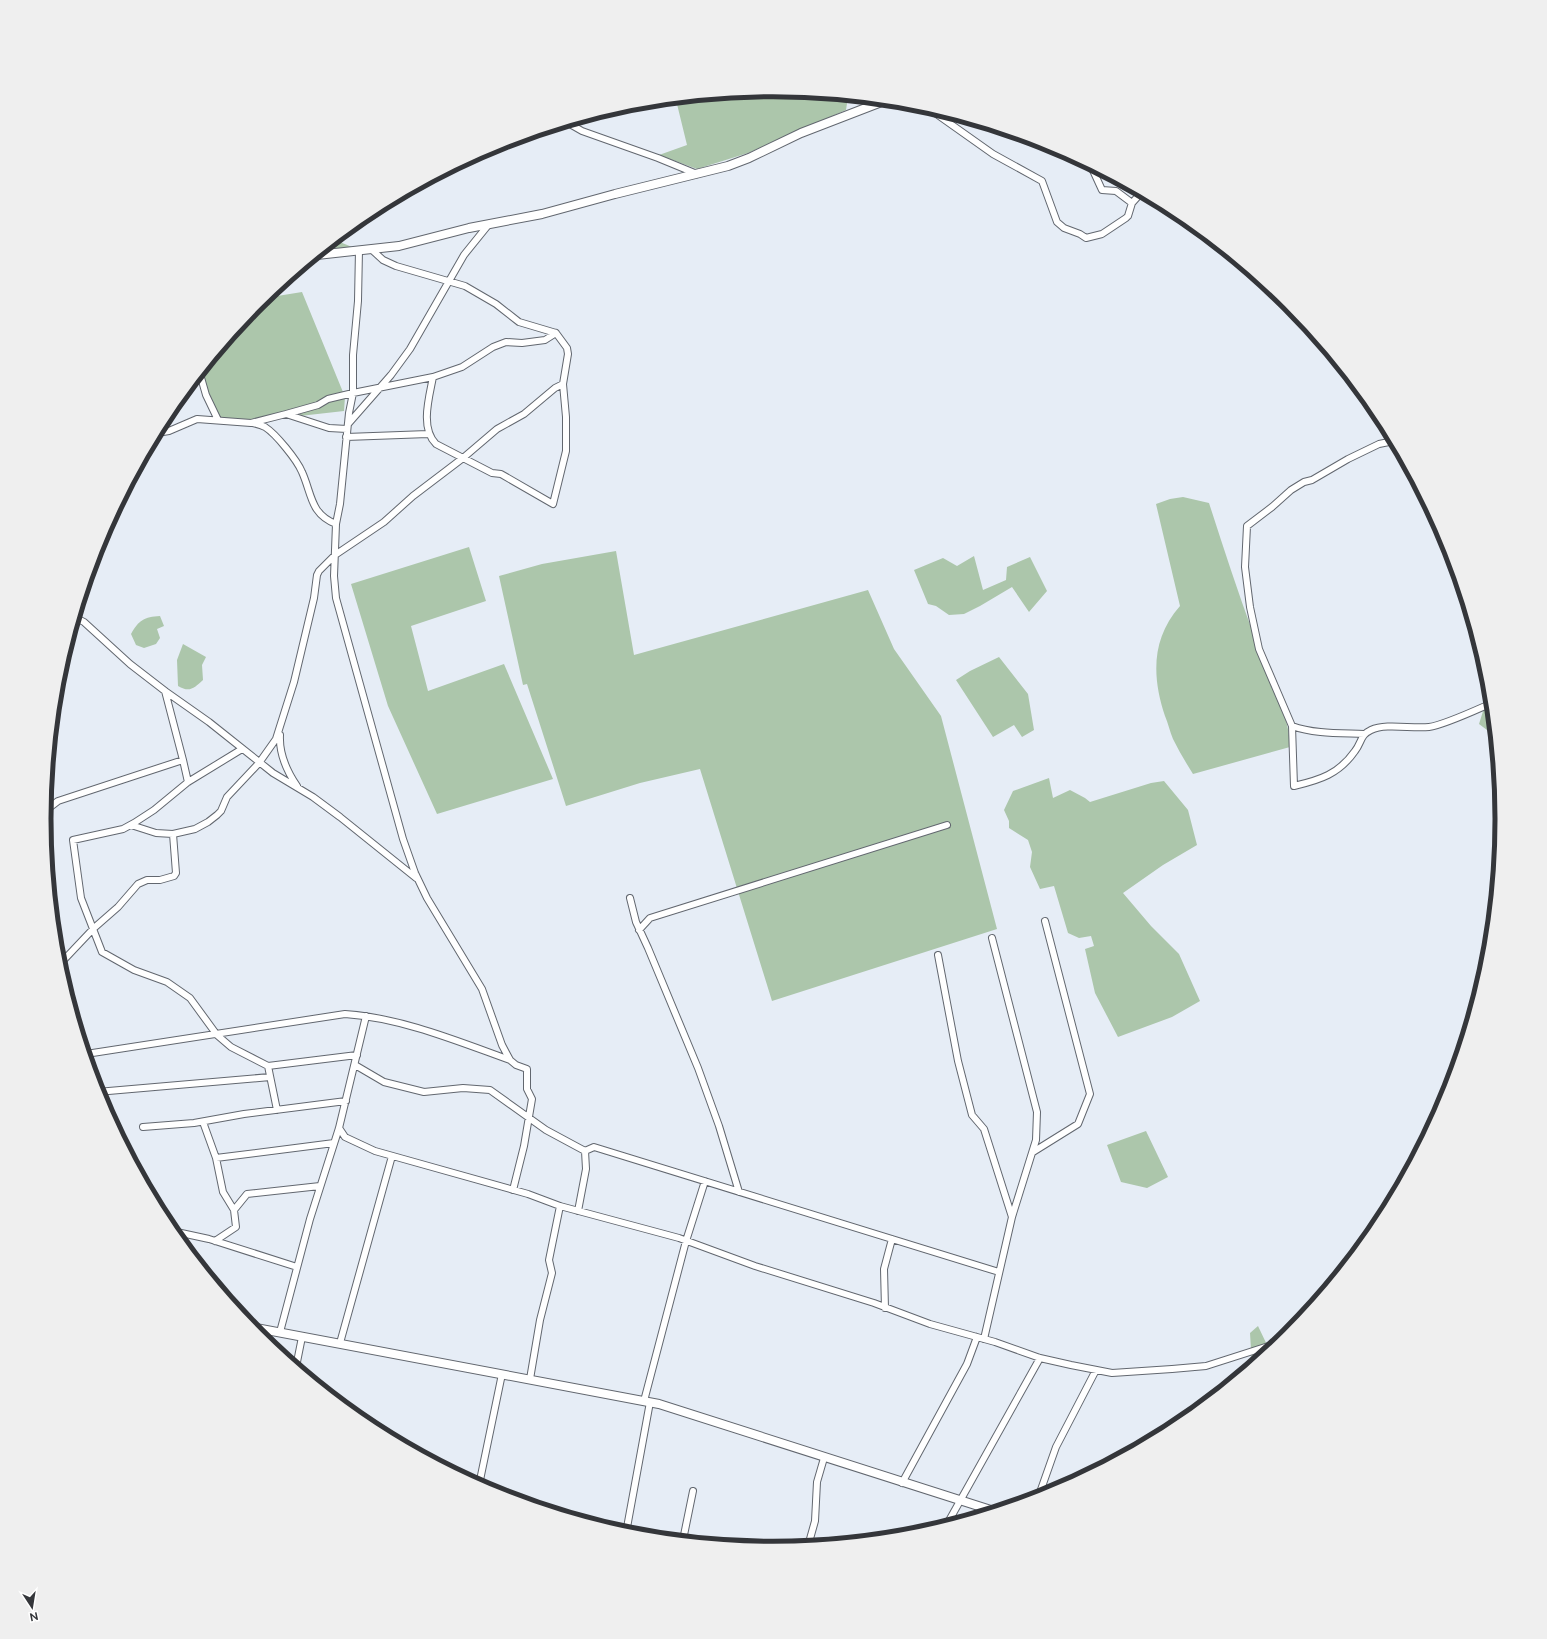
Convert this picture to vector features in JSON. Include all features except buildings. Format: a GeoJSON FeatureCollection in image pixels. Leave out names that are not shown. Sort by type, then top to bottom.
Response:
{"type":"FeatureCollection","features":[{"type":"Feature","properties":{"kind":"street"},"geometry":{"type":"LineString","coordinates":[[324,254],[399,246],[489,224],[542,214],[728,166],[749,158],[801,133],[875,104]]}},
{"type":"Feature","properties":{"kind":"street"},"geometry":{"type":"LineString","coordinates":[[942,118],[994,154],[1042,181],[1057,222],[1068,231],[1080,234],[1086,238],[1096,237],[1128,216],[1132,203],[1138,196]]}},
{"type":"Feature","properties":{"kind":"street"},"geometry":{"type":"LineString","coordinates":[[573,126],[582,131],[698,174]]}},
{"type":"Feature","properties":{"kind":"street"},"geometry":{"type":"LineString","coordinates":[[1094,173],[1102,190],[1116,192],[1132,203]]}},
{"type":"Feature","properties":{"kind":"street"},"geometry":{"type":"LineString","coordinates":[[286,414],[329,428],[347,427],[391,375],[410,349],[464,255],[489,224]]}},
{"type":"Feature","properties":{"kind":"street"},"geometry":{"type":"LineString","coordinates":[[371,249],[383,260],[396,266],[465,286],[483,296],[519,322],[556,333],[566,348],[568,354],[563,384],[566,417],[566,451],[553,504],[501,474],[492,473],[436,444],[428,434],[427,427],[433,378]]}},
{"type":"Feature","properties":{"kind":"street"},"geometry":{"type":"LineString","coordinates":[[359,250],[358,301],[353,355],[353,393],[347,427],[340,504],[336,524],[334,576],[336,598],[403,839],[418,880],[433,908],[482,989],[502,1045],[510,1060]]}},
{"type":"Feature","properties":{"kind":"street"},"geometry":{"type":"LineString","coordinates":[[251,423],[318,405],[328,399],[381,386],[433,378],[462,366],[494,347],[506,342],[545,340],[556,333]]}},
{"type":"Feature","properties":{"kind":"street"},"geometry":{"type":"LineString","coordinates":[[201,378],[206,395],[218,420]]}},
{"type":"Feature","properties":{"kind":"street"},"geometry":{"type":"LineString","coordinates":[[131,825],[156,833],[173,834],[195,829],[216,816],[221,811],[227,797],[259,763],[272,746],[280,731],[298,667],[319,570],[335,555],[384,522],[413,496],[463,458],[497,429],[524,414],[555,388],[563,384]]}},
{"type":"Feature","properties":{"kind":"street"},"geometry":{"type":"LineString","coordinates":[[164,432],[197,419],[251,423],[265,427],[302,471],[312,504],[324,518],[336,524]]}},
{"type":"Feature","properties":{"kind":"street"},"geometry":{"type":"LineString","coordinates":[[346,437],[428,434]]}},
{"type":"Feature","properties":{"kind":"street"},"geometry":{"type":"LineString","coordinates":[[1364,734],[1357,749],[1336,771],[1318,780],[1294,786],[1292,726],[1259,649],[1250,607],[1245,567],[1247,526],[1272,508],[1291,490],[1304,482],[1312,480],[1348,459],[1379,444],[1389,442]]}},
{"type":"Feature","properties":{"kind":"street"},"geometry":{"type":"LineString","coordinates":[[80,620],[84,622],[130,664],[165,691],[208,722],[259,763],[284,780],[298,787],[357,830],[418,880]]}},
{"type":"Feature","properties":{"kind":"street"},"geometry":{"type":"LineString","coordinates":[[165,691],[188,782]]}},
{"type":"Feature","properties":{"kind":"street"},"geometry":{"type":"LineString","coordinates":[[1292,726],[1315,732],[1364,734],[1379,728],[1430,727],[1487,705]]}},
{"type":"Feature","properties":{"kind":"street"},"geometry":{"type":"LineString","coordinates":[[280,731],[282,758],[289,774],[298,787]]}},
{"type":"Feature","properties":{"kind":"street"},"geometry":{"type":"LineString","coordinates":[[242,749],[188,782],[154,810],[131,825],[123,829],[73,840],[81,898],[94,928],[102,952],[134,970],[167,982],[190,998],[217,1035],[230,1047],[268,1066],[357,1054]]}},
{"type":"Feature","properties":{"kind":"street"},"geometry":{"type":"LineString","coordinates":[[52,805],[58,801],[183,760]]}},
{"type":"Feature","properties":{"kind":"street"},"geometry":{"type":"LineString","coordinates":[[639,930],[650,918],[947,825]]}},
{"type":"Feature","properties":{"kind":"street"},"geometry":{"type":"LineString","coordinates":[[65,960],[94,928],[118,907],[140,882],[174,876],[176,873],[173,834]]}},
{"type":"Feature","properties":{"kind":"street"},"geometry":{"type":"LineString","coordinates":[[630,898],[639,930],[698,1068],[719,1126],[739,1192]]}},
{"type":"Feature","properties":{"kind":"street"},"geometry":{"type":"LineString","coordinates":[[1033,1152],[1078,1124],[1090,1094],[1044,921]]}},
{"type":"Feature","properties":{"kind":"street"},"geometry":{"type":"LineString","coordinates":[[984,1339],[1012,1217],[1036,1140],[1037,1112],[992,938]]}},
{"type":"Feature","properties":{"kind":"street"},"geometry":{"type":"LineString","coordinates":[[938,955],[958,1060],[972,1115],[984,1129],[1012,1217]]}},
{"type":"Feature","properties":{"kind":"street"},"geometry":{"type":"LineString","coordinates":[[90,1053],[217,1035],[345,1014],[366,1016],[436,1034],[510,1060],[516,1065],[527,1069],[527,1089],[532,1099],[524,1146],[513,1190]]}},
{"type":"Feature","properties":{"kind":"street"},"geometry":{"type":"LineString","coordinates":[[280,1332],[320,1186],[339,1128],[366,1016]]}},
{"type":"Feature","properties":{"kind":"street"},"geometry":{"type":"LineString","coordinates":[[355,1065],[384,1082],[424,1092],[464,1088],[490,1090],[546,1130],[585,1151]]}},
{"type":"Feature","properties":{"kind":"street"},"geometry":{"type":"LineString","coordinates":[[268,1066],[277,1110]]}},
{"type":"Feature","properties":{"kind":"street"},"geometry":{"type":"LineString","coordinates":[[104,1091],[270,1077]]}},
{"type":"Feature","properties":{"kind":"street"},"geometry":{"type":"LineString","coordinates":[[143,1127],[203,1122],[346,1101]]}},
{"type":"Feature","properties":{"kind":"street"},"geometry":{"type":"LineString","coordinates":[[203,1122],[216,1158],[223,1192],[234,1210],[236,1227],[215,1241]]}},
{"type":"Feature","properties":{"kind":"street"},"geometry":{"type":"LineString","coordinates":[[339,1128],[345,1137],[375,1151],[513,1190],[560,1206],[686,1241],[930,1324],[984,1339],[1040,1358],[1112,1373],[1206,1366],[1267,1346]]}},
{"type":"Feature","properties":{"kind":"street"},"geometry":{"type":"LineString","coordinates":[[216,1158],[334,1143]]}},
{"type":"Feature","properties":{"kind":"street"},"geometry":{"type":"LineString","coordinates":[[585,1151],[594,1147],[999,1272]]}},
{"type":"Feature","properties":{"kind":"street"},"geometry":{"type":"LineString","coordinates":[[578,1211],[586,1168],[585,1151]]}},
{"type":"Feature","properties":{"kind":"street"},"geometry":{"type":"LineString","coordinates":[[340,1344],[392,1156]]}},
{"type":"Feature","properties":{"kind":"street"},"geometry":{"type":"LineString","coordinates":[[627,1527],[647,1402],[686,1241],[705,1181]]}},
{"type":"Feature","properties":{"kind":"street"},"geometry":{"type":"LineString","coordinates":[[234,1210],[247,1194],[320,1186]]}},
{"type":"Feature","properties":{"kind":"street"},"geometry":{"type":"LineString","coordinates":[[530,1379],[541,1314],[552,1273],[549,1260],[560,1206]]}},
{"type":"Feature","properties":{"kind":"street"},"geometry":{"type":"LineString","coordinates":[[182,1233],[215,1241],[297,1267]]}},
{"type":"Feature","properties":{"kind":"street"},"geometry":{"type":"LineString","coordinates":[[885,1308],[884,1270],[892,1239]]}},
{"type":"Feature","properties":{"kind":"street"},"geometry":{"type":"LineString","coordinates":[[262,1329],[647,1402],[960,1502],[987,1509]]}},
{"type":"Feature","properties":{"kind":"street"},"geometry":{"type":"LineString","coordinates":[[297,1363],[302,1336]]}},
{"type":"Feature","properties":{"kind":"street"},"geometry":{"type":"LineString","coordinates":[[902,1483],[967,1364],[977,1337]]}},
{"type":"Feature","properties":{"kind":"street"},"geometry":{"type":"LineString","coordinates":[[950,1519],[1040,1358]]}},
{"type":"Feature","properties":{"kind":"street"},"geometry":{"type":"LineString","coordinates":[[1041,1491],[1056,1447],[1096,1370]]}},
{"type":"Feature","properties":{"kind":"street"},"geometry":{"type":"LineString","coordinates":[[480,1479],[502,1374]]}},
{"type":"Feature","properties":{"kind":"street"},"geometry":{"type":"LineString","coordinates":[[810,1540],[815,1521],[817,1482],[824,1458]]}},
{"type":"Feature","properties":{"kind":"street"},"geometry":{"type":"LineString","coordinates":[[684,1536],[693,1491]]}},
{"type":"Feature","properties":{"kind":"green space"},"geometry":{"type":"Polygon","coordinates":[[[774,97],[847,101],[846,110],[748,153],[697,169],[659,155],[687,145],[677,103],[774,97]]]}},
{"type":"Feature","properties":{"kind":"green space"},"geometry":{"type":"Polygon","coordinates":[[[340,242],[352,247],[330,249],[340,242]]]}},
{"type":"Feature","properties":{"kind":"green space"},"geometry":{"type":"Polygon","coordinates":[[[302,292],[345,397],[344,411],[282,418],[276,417],[252,422],[215,418],[199,382],[230,343],[276,296],[302,292]]]}},
{"type":"Feature","properties":{"kind":"green space"},"geometry":{"type":"Polygon","coordinates":[[[1183,497],[1209,503],[1247,617],[1276,690],[1286,720],[1290,747],[1193,774],[1172,736],[1161,701],[1156,673],[1159,645],[1170,619],[1180,606],[1156,504],[1170,499],[1183,497]]]}},
{"type":"Feature","properties":{"kind":"green space"},"geometry":{"type":"Polygon","coordinates":[[[469,547],[486,601],[411,626],[428,691],[504,664],[553,779],[437,814],[388,706],[351,584],[469,547]]]}},
{"type":"Feature","properties":{"kind":"green space"},"geometry":{"type":"Polygon","coordinates":[[[616,551],[634,655],[868,590],[894,649],[941,716],[997,929],[772,1001],[700,769],[640,783],[566,806],[527,684],[523,685],[499,576],[542,564],[616,551]]]}},
{"type":"Feature","properties":{"kind":"green space"},"geometry":{"type":"Polygon","coordinates":[[[974,556],[983,590],[1006,580],[1007,567],[1030,557],[1047,591],[1029,612],[1012,587],[964,614],[949,615],[936,606],[928,604],[914,570],[943,558],[957,566],[974,556]]]}},
{"type":"Feature","properties":{"kind":"green space"},"geometry":{"type":"Polygon","coordinates":[[[160,616],[164,626],[157,629],[160,638],[156,644],[144,648],[136,645],[131,634],[139,622],[146,618],[160,616]]]}},
{"type":"Feature","properties":{"kind":"green space"},"geometry":{"type":"Polygon","coordinates":[[[183,644],[206,657],[202,665],[203,680],[192,689],[186,689],[178,686],[177,660],[183,644]]]}},
{"type":"Feature","properties":{"kind":"green space"},"geometry":{"type":"Polygon","coordinates":[[[999,657],[1028,694],[1034,730],[1022,737],[1014,725],[993,737],[956,680],[970,671],[999,657]]]}},
{"type":"Feature","properties":{"kind":"green space"},"geometry":{"type":"Polygon","coordinates":[[[1487,705],[1490,730],[1487,730],[1479,724],[1484,708],[1487,705]]]}},
{"type":"Feature","properties":{"kind":"green space"},"geometry":{"type":"Polygon","coordinates":[[[1049,778],[1053,798],[1070,790],[1090,802],[1151,783],[1164,781],[1188,810],[1197,845],[1163,865],[1123,893],[1151,926],[1179,954],[1200,1001],[1172,1017],[1118,1037],[1095,993],[1085,949],[1094,946],[1091,936],[1079,938],[1068,933],[1054,886],[1040,889],[1030,867],[1032,852],[1028,840],[1009,828],[1009,821],[1004,810],[1013,791],[1049,778]]]}},
{"type":"Feature","properties":{"kind":"green space"},"geometry":{"type":"Polygon","coordinates":[[[1146,1131],[1168,1177],[1147,1188],[1121,1182],[1107,1145],[1146,1131]]]}},
{"type":"Feature","properties":{"kind":"green space"},"geometry":{"type":"Polygon","coordinates":[[[1258,1326],[1268,1346],[1252,1361],[1250,1333],[1258,1326]]]}}]}
